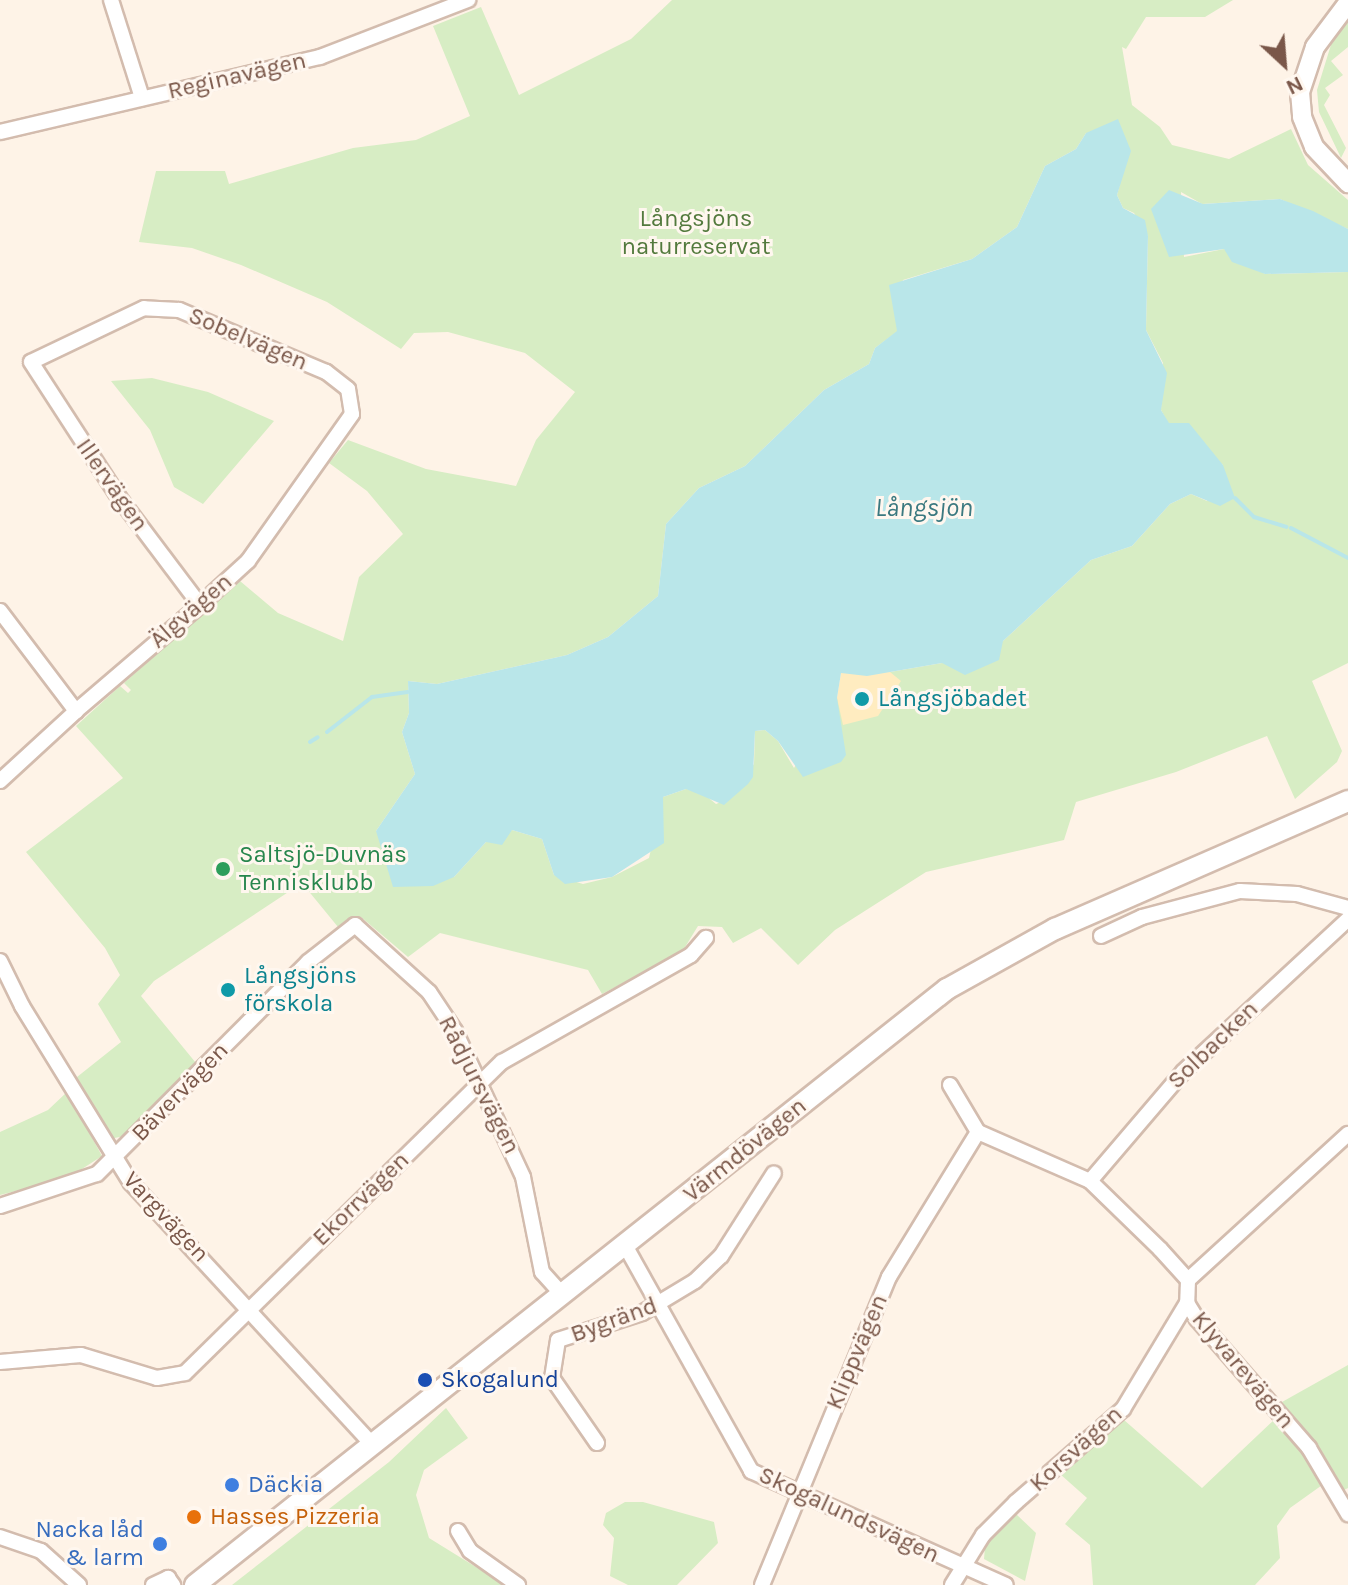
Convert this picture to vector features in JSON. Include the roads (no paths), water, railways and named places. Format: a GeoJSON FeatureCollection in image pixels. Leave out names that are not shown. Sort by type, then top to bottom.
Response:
{"type":"FeatureCollection","features":[{"type":"Feature","properties":{"kind":"main road","name":"Värmdövägen"},"geometry":{"type":"LineString","coordinates":[[195,1585],[626,1247],[912,1017],[989,962],[1348,801]]}},
{"type":"Feature","properties":{"kind":"street"},"geometry":{"type":"LineString","coordinates":[[111,0],[142,98]]}},
{"type":"Feature","properties":{"kind":"street","name":"Reginavägen"},"geometry":{"type":"LineString","coordinates":[[0,132],[320,57],[468,0]]}},
{"type":"Feature","properties":{"kind":"street"},"geometry":{"type":"LineString","coordinates":[[1348,3],[1328,25],[1307,63],[1300,105],[1314,147],[1348,183]]}},
{"type":"Feature","properties":{"kind":"street","name":"Sobelvägen"},"geometry":{"type":"LineString","coordinates":[[31,362],[144,308],[179,310],[326,372],[348,389],[352,414]]}},
{"type":"Feature","properties":{"kind":"street","name":"Illervägen"},"geometry":{"type":"LineString","coordinates":[[31,362],[120,499],[200,605]]}},
{"type":"Feature","properties":{"kind":"street","name":"Älgvägen"},"geometry":{"type":"LineString","coordinates":[[0,781],[248,561],[352,414]]}},
{"type":"Feature","properties":{"kind":"street"},"geometry":{"type":"LineString","coordinates":[[0,611],[76,711]]}},
{"type":"Feature","properties":{"kind":"street"},"geometry":{"type":"LineString","coordinates":[[1101,936],[1142,917],[1240,891],[1297,894],[1348,908]]}},
{"type":"Feature","properties":{"kind":"street","name":"Solbacken"},"geometry":{"type":"LineString","coordinates":[[1090,1181],[1183,1072],[1348,919]]}},
{"type":"Feature","properties":{"kind":"street","name":"Rådjursvägen"},"geometry":{"type":"LineString","coordinates":[[335,937],[362,926],[429,992],[455,1031],[477,1086],[523,1177],[542,1272],[563,1295]]}},
{"type":"Feature","properties":{"kind":"street","name":"Bävervägen"},"geometry":{"type":"LineString","coordinates":[[0,1206],[81,1183],[115,1160],[335,937]]}},
{"type":"Feature","properties":{"kind":"street","name":"Ekorrvägen"},"geometry":{"type":"LineString","coordinates":[[0,1362],[81,1355],[157,1378],[185,1373],[477,1086],[531,1042],[691,955],[706,938]]}},
{"type":"Feature","properties":{"kind":"street","name":"Vargvägen"},"geometry":{"type":"LineString","coordinates":[[0,961],[115,1160],[372,1444]]}},
{"type":"Feature","properties":{"kind":"street"},"geometry":{"type":"LineString","coordinates":[[950,1085],[978,1132]]}},
{"type":"Feature","properties":{"kind":"street","name":"Klyvarevägen"},"geometry":{"type":"LineString","coordinates":[[978,1132],[1090,1181],[1188,1280],[1187,1303],[1309,1448],[1348,1514]]}},
{"type":"Feature","properties":{"kind":"street","name":"Klippvägen"},"geometry":{"type":"LineString","coordinates":[[762,1585],[801,1497],[889,1277],[978,1132]]}},
{"type":"Feature","properties":{"kind":"street"},"geometry":{"type":"LineString","coordinates":[[1188,1280],[1348,1134]]}},
{"type":"Feature","properties":{"kind":"street","name":"Bygränd"},"geometry":{"type":"LineString","coordinates":[[597,1443],[552,1378],[558,1340],[661,1304],[721,1256],[774,1173]]}},
{"type":"Feature","properties":{"kind":"street","name":"Skogalundsvägen"},"geometry":{"type":"LineString","coordinates":[[626,1247],[661,1304],[751,1471],[801,1497],[1006,1585]]}},
{"type":"Feature","properties":{"kind":"street","name":"Korsvägen"},"geometry":{"type":"LineString","coordinates":[[952,1585],[960,1567],[1016,1502],[1123,1409],[1187,1303]]}},
{"type":"Feature","properties":{"kind":"street"},"geometry":{"type":"LineString","coordinates":[[458,1531],[470,1551],[518,1585]]}},
{"type":"Feature","properties":{"kind":"street"},"geometry":{"type":"LineString","coordinates":[[0,1537],[41,1551],[79,1585]]}},
{"type":"Feature","properties":{"kind":"street"},"geometry":{"type":"LineString","coordinates":[[153,1585],[168,1578],[173,1585]]}},
{"type":"Feature","properties":{"kind":"water","name":"Långsjön"},"geometry":{"type":"Polygon","coordinates":[[[1118,119],[1131,151],[1117,195],[1123,208],[1145,220],[1148,236],[1146,330],[1167,373],[1161,410],[1169,423],[1189,423],[1223,465],[1235,498],[1220,506],[1191,494],[1170,504],[1132,546],[1091,560],[1003,641],[999,660],[965,675],[942,663],[867,676],[841,673],[837,698],[846,755],[841,762],[803,777],[778,741],[765,730],[755,731],[753,777],[748,784],[724,805],[686,789],[663,797],[664,843],[612,877],[565,884],[554,875],[542,839],[512,830],[502,845],[486,842],[454,877],[433,886],[393,887],[376,831],[415,774],[402,732],[409,713],[408,681],[437,684],[567,655],[608,637],[658,596],[666,524],[699,488],[745,466],[824,390],[869,364],[875,348],[897,331],[889,285],[972,259],[1017,227],[1045,166],[1076,149],[1086,133],[1118,119]]]}},
{"type":"Feature","properties":{"kind":"water"},"geometry":{"type":"Polygon","coordinates":[[[1169,190],[1203,204],[1280,199],[1313,211],[1348,229],[1348,272],[1265,274],[1232,262],[1224,249],[1169,257],[1151,209],[1169,190]]]}},
{"type":"Feature","properties":{"kind":"waterway"},"geometry":{"type":"LineString","coordinates":[[1235,498],[1254,517],[1287,527]]}},
{"type":"Feature","properties":{"kind":"waterway"},"geometry":{"type":"LineString","coordinates":[[1291,528],[1348,558]]}},
{"type":"Feature","properties":{"kind":"waterway"},"geometry":{"type":"LineString","coordinates":[[327,732],[372,697],[408,692]]}},
{"type":"Feature","properties":{"kind":"waterway"},"geometry":{"type":"LineString","coordinates":[[310,742],[318,737]]}},
{"type":"Feature","properties":{"kind":"place","name":"Långsjöbadet"},"geometry":{"type":"Point","coordinates":[862,699]}},
{"type":"Feature","properties":{"kind":"place","name":"Saltsjö-Duvnäs Tennisklubb"},"geometry":{"type":"Point","coordinates":[223,869]}},
{"type":"Feature","properties":{"kind":"place","name":"Långsjöns förskola"},"geometry":{"type":"Point","coordinates":[228,990]}},
{"type":"Feature","properties":{"kind":"place","name":"Skogalund"},"geometry":{"type":"Point","coordinates":[425,1380]}},
{"type":"Feature","properties":{"kind":"place","name":"Däckia"},"geometry":{"type":"Point","coordinates":[232,1485]}},
{"type":"Feature","properties":{"kind":"place","name":"Hasses Pizzeria"},"geometry":{"type":"Point","coordinates":[194,1517]}},
{"type":"Feature","properties":{"kind":"place","name":"Nacka låd & larm"},"geometry":{"type":"Point","coordinates":[160,1544]}},
{"type":"Feature","properties":{"kind":"park label","name":"Långsjöns naturreservat"},"geometry":{"type":"Point","coordinates":[696,233]}}]}
